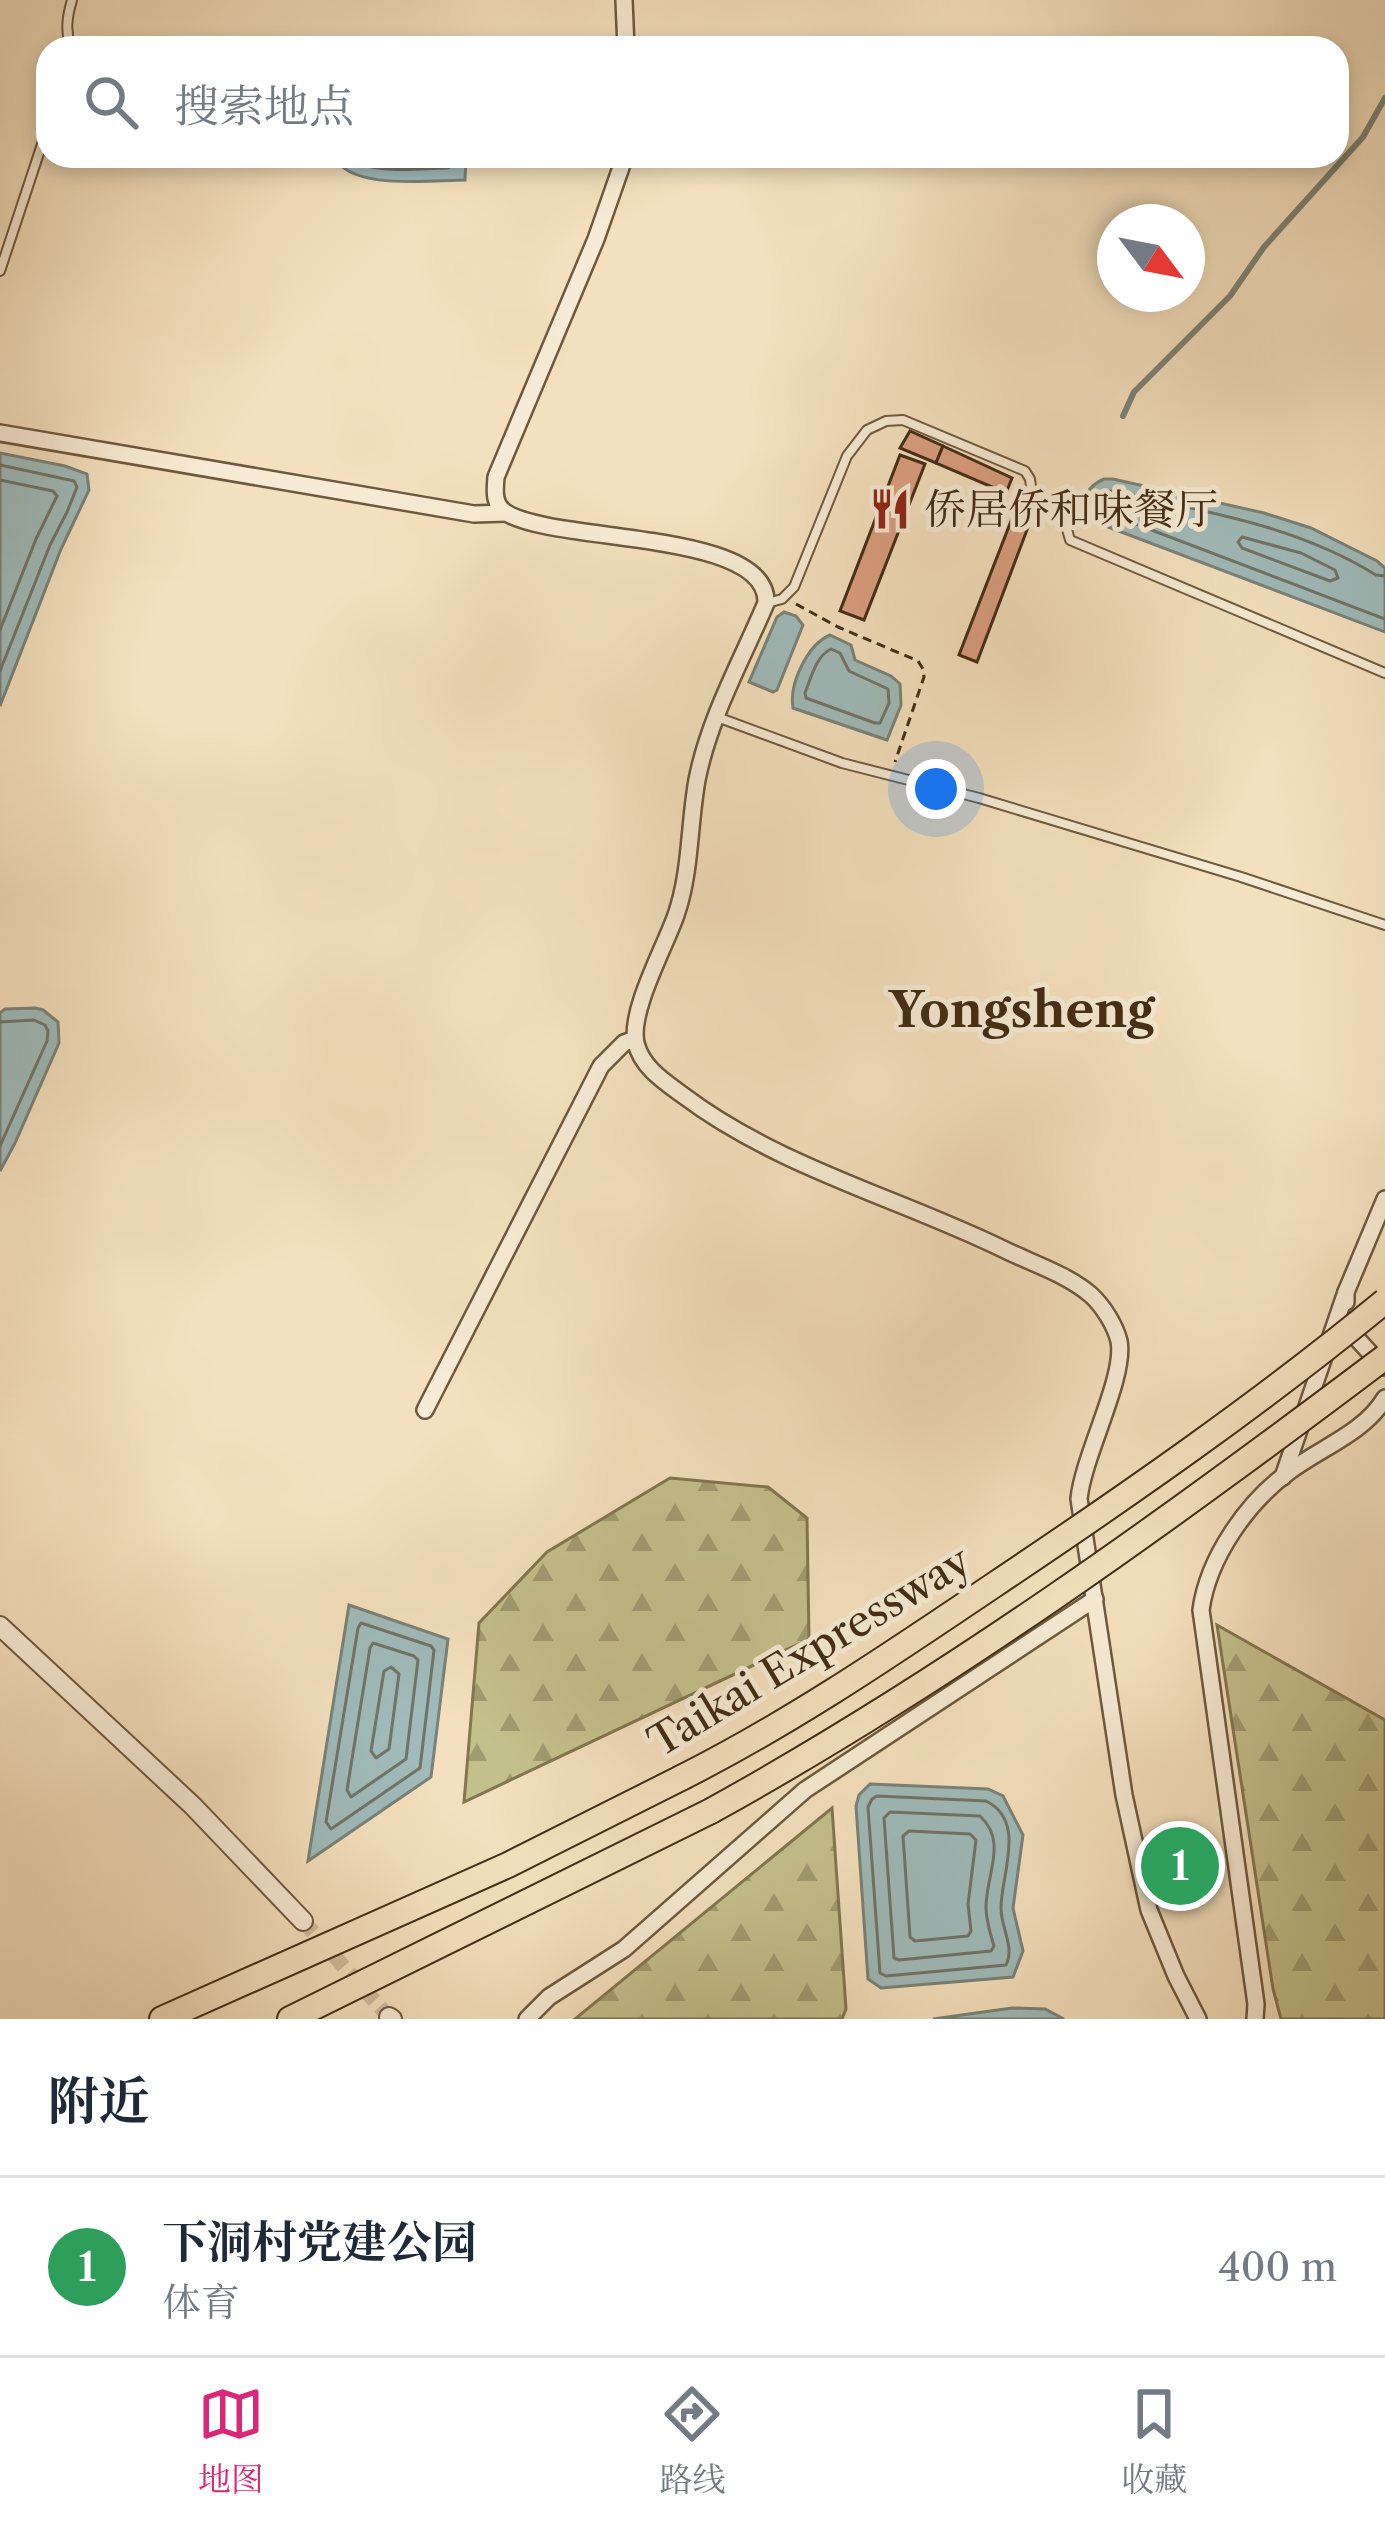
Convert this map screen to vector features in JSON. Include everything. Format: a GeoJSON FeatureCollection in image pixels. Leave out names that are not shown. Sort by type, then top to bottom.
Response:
{"type":"FeatureCollection","features":[{"type":"Feature","properties":{"kind":"highway","name":"Taikai Expressway"},"geometry":{"type":"LineString","coordinates":[[162,2019],[508,1865],[743,1747],[1038,1556],[1385,1301]]}},
{"type":"Feature","properties":{"kind":"highway","name":"Taikai Expressway"},"geometry":{"type":"LineString","coordinates":[[290,2019],[711,1811],[1023,1618],[1385,1357]]}},
{"type":"Feature","properties":{"kind":"street"},"geometry":{"type":"LineString","coordinates":[[620,2],[624,36]]}},
{"type":"Feature","properties":{"kind":"street"},"geometry":{"type":"LineString","coordinates":[[506,513],[494,493],[496,478],[622,168]]}},
{"type":"Feature","properties":{"kind":"street"},"geometry":{"type":"LineString","coordinates":[[0,434],[474,514],[506,513],[553,526],[687,548],[728,559],[761,581],[766,603],[717,717],[698,777],[678,911],[642,998],[635,1039],[643,1060],[710,1116],[771,1149],[996,1246],[1078,1286],[1102,1307],[1117,1335],[1120,1358],[1078,1498],[1124,1795],[1149,1910],[1198,2019]]}},
{"type":"Feature","properties":{"kind":"street"},"geometry":{"type":"LineString","coordinates":[[424,1410],[601,1066],[635,1039]]}},
{"type":"Feature","properties":{"kind":"street"},"geometry":{"type":"LineString","coordinates":[[1282,1477],[1346,1292],[1385,1199]]}},
{"type":"Feature","properties":{"kind":"street"},"geometry":{"type":"LineString","coordinates":[[1346,1292],[1350,1331],[1385,1369]]}},
{"type":"Feature","properties":{"kind":"street"},"geometry":{"type":"LineString","coordinates":[[1255,2019],[1201,1610],[1221,1552],[1246,1514],[1282,1477],[1361,1425],[1385,1398]]}},
{"type":"Feature","properties":{"kind":"street"},"geometry":{"type":"LineString","coordinates":[[527,2019],[549,1996],[624,1948],[805,1790],[1095,1599]]}},
{"type":"Feature","properties":{"kind":"street"},"geometry":{"type":"LineString","coordinates":[[0,1626],[193,1807],[303,1921]]}},
{"type":"Feature","properties":{"kind":"lane"},"geometry":{"type":"LineString","coordinates":[[67,36],[72,0]]}},
{"type":"Feature","properties":{"kind":"lane"},"geometry":{"type":"LineString","coordinates":[[0,272],[36,162]]}},
{"type":"Feature","properties":{"kind":"lane"},"geometry":{"type":"LineString","coordinates":[[766,603],[778,601],[794,587],[856,442],[876,425],[903,420],[1025,471],[1032,494],[1061,508],[1070,540],[1385,673]]}},
{"type":"Feature","properties":{"kind":"lane"},"geometry":{"type":"LineString","coordinates":[[717,717],[842,763],[979,798],[1385,925]]}},
{"type":"Feature","properties":{"kind":"path"},"geometry":{"type":"LineString","coordinates":[[787,594],[798,607],[918,661],[923,669],[890,776]]}},
{"type":"Feature","properties":{"kind":"green space"},"geometry":{"type":"Polygon","coordinates":[[[670,1478],[768,1487],[807,1518],[809,1639],[464,1802],[479,1623],[547,1552],[670,1478]]]}},
{"type":"Feature","properties":{"kind":"green space"},"geometry":{"type":"Polygon","coordinates":[[[1217,1625],[1385,1720],[1385,2019],[1281,2019],[1217,1625]]]}},
{"type":"Feature","properties":{"kind":"green space"},"geometry":{"type":"Polygon","coordinates":[[[832,1808],[846,2009],[842,2019],[575,2019],[832,1808]]]}},
{"type":"Feature","properties":{"kind":"water"},"geometry":{"type":"Polygon","coordinates":[[[345,168],[466,168],[465,180],[413,182],[356,175],[345,168]]]}},
{"type":"Feature","properties":{"kind":"water"},"geometry":{"type":"Polygon","coordinates":[[[0,453],[87,474],[89,490],[0,706],[0,453]]]}},
{"type":"Feature","properties":{"kind":"water"},"geometry":{"type":"Polygon","coordinates":[[[1104,479],[1264,513],[1311,528],[1377,561],[1385,568],[1385,632],[1079,516],[1093,485],[1104,479]]]}},
{"type":"Feature","properties":{"kind":"water"},"geometry":{"type":"Polygon","coordinates":[[[784,612],[803,625],[773,692],[749,682],[777,617],[784,612]]]}},
{"type":"Feature","properties":{"kind":"water"},"geometry":{"type":"Polygon","coordinates":[[[830,635],[851,645],[855,660],[900,684],[901,705],[887,740],[793,708],[801,666],[830,635]]]}},
{"type":"Feature","properties":{"kind":"water"},"geometry":{"type":"Polygon","coordinates":[[[35,1008],[58,1022],[59,1043],[0,1171],[0,1013],[35,1008]]]}},
{"type":"Feature","properties":{"kind":"water"},"geometry":{"type":"Polygon","coordinates":[[[349,1605],[448,1639],[431,1777],[308,1861],[349,1605]]]}},
{"type":"Feature","properties":{"kind":"water"},"geometry":{"type":"Polygon","coordinates":[[[870,1784],[988,1789],[1003,1796],[1023,1835],[1013,1908],[1023,1951],[1013,1977],[881,1988],[868,1979],[856,1806],[870,1784]]]}},
{"type":"Feature","properties":{"kind":"water"},"geometry":{"type":"Polygon","coordinates":[[[1012,2008],[1045,2009],[1064,2019],[933,2019],[1012,2008]]]}},
{"type":"Feature","properties":{"kind":"building"},"geometry":{"type":"Polygon","coordinates":[[[910,431],[943,446],[936,463],[900,448],[910,431]]]}},
{"type":"Feature","properties":{"kind":"building"},"geometry":{"type":"Polygon","coordinates":[[[943,446],[1012,478],[1006,493],[936,463],[943,446]]]}},
{"type":"Feature","properties":{"kind":"building"},"geometry":{"type":"Polygon","coordinates":[[[900,455],[925,464],[864,620],[840,611],[900,455]]]}},
{"type":"Feature","properties":{"kind":"building"},"geometry":{"type":"Polygon","coordinates":[[[1013,516],[1030,522],[977,662],[959,655],[1013,516]]]}},
{"type":"Feature","properties":{"kind":"waterway"},"geometry":{"type":"LineString","coordinates":[[1349,153],[1385,98]]}},
{"type":"Feature","properties":{"kind":"waterway"},"geometry":{"type":"LineString","coordinates":[[1123,416],[1134,392],[1230,296],[1264,247],[1335,168]]}},
{"type":"Feature","properties":{"kind":"tunnel"},"geometry":{"type":"LineString","coordinates":[[303,1921],[389,2017]]}},
{"type":"Feature","properties":{"kind":"place","name":"侨居侨和味餐厅"},"geometry":{"type":"Point","coordinates":[890,509]}},
{"type":"Feature","properties":{"kind":"place","name":"下洞村党建公园"},"geometry":{"type":"Point","coordinates":[1180,1866]}},
{"type":"Feature","properties":{"kind":"district","name":"Yongsheng"},"geometry":{"type":"Point","coordinates":[1022,1009]}}]}
